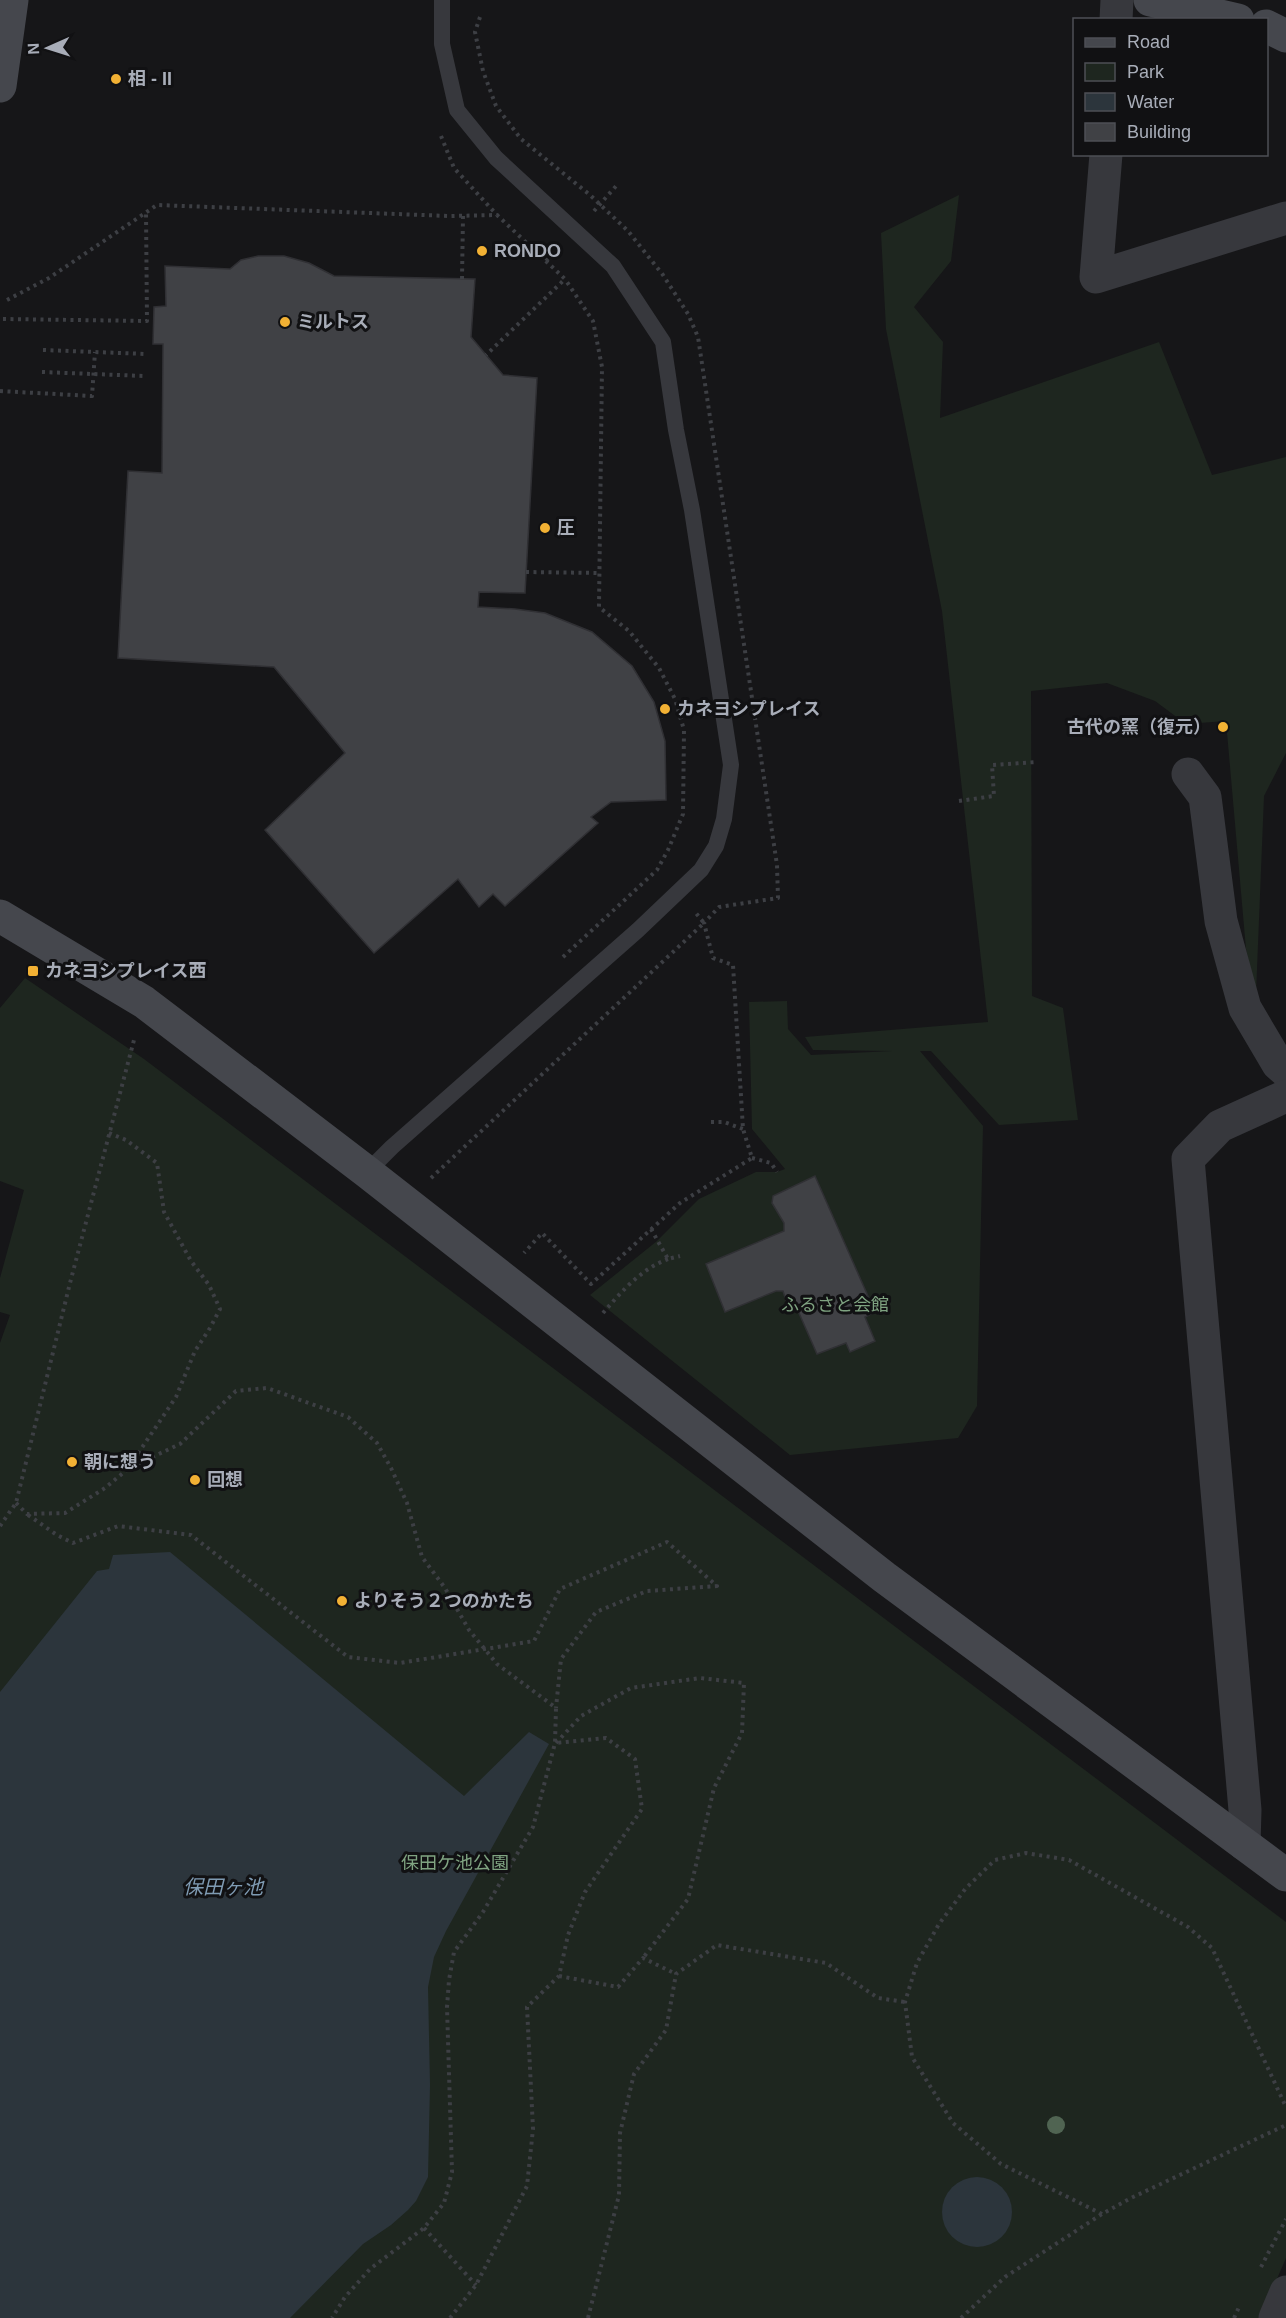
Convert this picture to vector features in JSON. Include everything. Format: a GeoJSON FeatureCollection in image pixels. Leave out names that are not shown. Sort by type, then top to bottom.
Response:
{"type":"FeatureCollection","features":[{"type":"Feature","properties":{"kind":"street"},"geometry":{"type":"LineString","coordinates":[[0,86],[12,0]]}},
{"type":"Feature","properties":{"kind":"street"},"geometry":{"type":"LineString","coordinates":[[1116,18],[1118,0]]}},
{"type":"Feature","properties":{"kind":"street"},"geometry":{"type":"LineString","coordinates":[[1150,0],[1230,18]]}},
{"type":"Feature","properties":{"kind":"street"},"geometry":{"type":"LineString","coordinates":[[1268,27],[1286,36]]}},
{"type":"Feature","properties":{"kind":"street"},"geometry":{"type":"LineString","coordinates":[[1106,156],[1096,277],[1286,218]]}},
{"type":"Feature","properties":{"kind":"street"},"geometry":{"type":"LineString","coordinates":[[1188,774],[1205,797],[1221,921],[1245,1008],[1278,1064],[1286,1071]]}},
{"type":"Feature","properties":{"kind":"street"},"geometry":{"type":"LineString","coordinates":[[0,916],[144,1002],[367,1172],[884,1577],[1286,1875]]}},
{"type":"Feature","properties":{"kind":"street"},"geometry":{"type":"LineString","coordinates":[[1244,1844],[1245,1810],[1188,1159],[1220,1126],[1286,1096]]}},
{"type":"Feature","properties":{"kind":"street"},"geometry":{"type":"LineString","coordinates":[[1275,2318],[1286,2292]]}},
{"type":"Feature","properties":{"kind":"lane"},"geometry":{"type":"LineString","coordinates":[[367,1172],[392,1147],[638,930],[701,870],[716,846],[724,819],[731,765],[692,510],[676,430],[663,342],[612,266],[496,158],[457,110],[442,44],[442,0]]}},
{"type":"Feature","properties":{"kind":"path"},"geometry":{"type":"LineString","coordinates":[[480,17],[475,33],[483,71],[496,106],[520,139],[600,204],[628,231],[663,275],[688,314],[698,337]]}},
{"type":"Feature","properties":{"kind":"path"},"geometry":{"type":"LineString","coordinates":[[600,204],[617,185]]}},
{"type":"Feature","properties":{"kind":"path"},"geometry":{"type":"LineString","coordinates":[[7,300],[49,278],[157,205],[463,216],[497,215],[565,279],[593,321],[602,367],[599,607],[629,631],[659,668],[675,699],[684,730],[683,814],[668,850]]}},
{"type":"Feature","properties":{"kind":"path"},"geometry":{"type":"LineString","coordinates":[[3,319],[147,321],[146,212]]}},
{"type":"Feature","properties":{"kind":"path"},"geometry":{"type":"LineString","coordinates":[[462,279],[463,216]]}},
{"type":"Feature","properties":{"kind":"path"},"geometry":{"type":"LineString","coordinates":[[486,355],[565,279]]}},
{"type":"Feature","properties":{"kind":"path"},"geometry":{"type":"LineString","coordinates":[[43,350],[123,355],[146,354]]}},
{"type":"Feature","properties":{"kind":"path"},"geometry":{"type":"LineString","coordinates":[[0,392],[92,396],[95,352]]}},
{"type":"Feature","properties":{"kind":"path"},"geometry":{"type":"LineString","coordinates":[[42,372],[66,375],[144,376]]}},
{"type":"Feature","properties":{"kind":"path"},"geometry":{"type":"LineString","coordinates":[[526,572],[600,573]]}},
{"type":"Feature","properties":{"kind":"path"},"geometry":{"type":"LineString","coordinates":[[959,801],[994,796],[992,765],[1036,762]]}},
{"type":"Feature","properties":{"kind":"path"},"geometry":{"type":"LineString","coordinates":[[657,870],[704,923],[712,958],[733,965],[743,1129],[752,1158]]}},
{"type":"Feature","properties":{"kind":"path"},"geometry":{"type":"LineString","coordinates":[[424,1185],[704,923]]}},
{"type":"Feature","properties":{"kind":"path"},"geometry":{"type":"LineString","coordinates":[[0,1526],[16,1503],[134,1040]]}},
{"type":"Feature","properties":{"kind":"path"},"geometry":{"type":"LineString","coordinates":[[711,1122],[723,1122],[743,1129]]}},
{"type":"Feature","properties":{"kind":"path"},"geometry":{"type":"LineString","coordinates":[[109,1133],[126,1140],[157,1163],[164,1212],[191,1261],[209,1286],[220,1309],[195,1351],[176,1397],[129,1468]]}},
{"type":"Feature","properties":{"kind":"path"},"geometry":{"type":"LineString","coordinates":[[520,1257],[542,1233],[591,1284],[680,1203],[752,1158],[771,1163],[777,1172]]}},
{"type":"Feature","properties":{"kind":"path"},"geometry":{"type":"LineString","coordinates":[[651,1229],[668,1260]]}},
{"type":"Feature","properties":{"kind":"path"},"geometry":{"type":"LineString","coordinates":[[598,1318],[635,1278],[659,1262],[680,1256]]}},
{"type":"Feature","properties":{"kind":"path"},"geometry":{"type":"LineString","coordinates":[[27,1514],[65,1513],[105,1488],[129,1468],[180,1444],[236,1391],[267,1388],[348,1417],[377,1443],[407,1503],[422,1557],[445,1588],[469,1630],[497,1664],[556,1708]]}},
{"type":"Feature","properties":{"kind":"path"},"geometry":{"type":"LineString","coordinates":[[16,1503],[27,1514],[73,1543],[118,1526],[191,1535],[348,1657],[400,1663],[534,1641],[560,1589],[667,1542],[717,1586],[647,1591],[596,1612],[561,1659],[555,1743],[533,1827],[483,1912],[454,1952],[447,2007],[452,2172],[444,2203],[424,2228],[369,2269],[345,2297],[332,2318]]}},
{"type":"Feature","properties":{"kind":"path"},"geometry":{"type":"LineString","coordinates":[[555,1743],[581,1716],[631,1688],[700,1678],[744,1683],[742,1733],[714,1788],[688,1899],[618,1987],[559,1976]]}},
{"type":"Feature","properties":{"kind":"path"},"geometry":{"type":"LineString","coordinates":[[450,2318],[476,2285],[527,2186],[533,2129],[527,2007],[559,1976],[568,1935],[585,1892],[642,1809],[636,1759],[606,1738],[555,1743]]}},
{"type":"Feature","properties":{"kind":"path"},"geometry":{"type":"LineString","coordinates":[[1102,2214],[1001,2164],[953,2123],[912,2057],[905,2002],[917,1963],[939,1924],[966,1888],[995,1860],[1026,1853],[1069,1860],[1188,1927],[1212,1948],[1286,2107]]}},
{"type":"Feature","properties":{"kind":"path"},"geometry":{"type":"LineString","coordinates":[[588,2318],[619,2195],[620,2133],[634,2074],[666,2030],[676,1974],[717,1945],[826,1963],[878,1998],[905,2002]]}},
{"type":"Feature","properties":{"kind":"path"},"geometry":{"type":"LineString","coordinates":[[643,1958],[676,1974]]}},
{"type":"Feature","properties":{"kind":"path"},"geometry":{"type":"LineString","coordinates":[[961,2318],[1005,2277],[1102,2214],[1286,2125]]}},
{"type":"Feature","properties":{"kind":"path"},"geometry":{"type":"LineString","coordinates":[[424,2228],[476,2285]]}},
{"type":"Feature","properties":{"kind":"green space","name":"ふるさと会館"},"geometry":{"type":"Polygon","coordinates":[[[959,195],[951,261],[914,307],[943,342],[940,418],[1159,342],[1212,475],[1286,457],[1286,753],[1264,796],[1256,994],[1246,949],[1226,721],[1186,724],[1155,701],[1107,683],[1031,691],[1032,996],[1063,1008],[1078,1120],[999,1125],[931,1051],[920,1051],[983,1126],[977,1406],[958,1438],[790,1455],[590,1295],[657,1241],[699,1199],[756,1172],[777,1172],[785,1169],[752,1129],[749,1002],[787,1001],[788,1029],[811,1055],[892,1051],[813,1050],[805,1037],[988,1022],[942,611],[886,329],[881,233],[959,195]]]}},
{"type":"Feature","properties":{"kind":"green space","name":"保田ケ池公園"},"geometry":{"type":"Polygon","coordinates":[[[25,978],[144,1059],[1286,1922],[1286,2258],[1260,2318],[0,2318],[0,1343],[10,1315],[0,1312],[0,1278],[24,1190],[0,1181],[0,1008],[25,978]]]}},
{"type":"Feature","properties":{"kind":"water","name":"保田ヶ池"},"geometry":{"type":"Polygon","coordinates":[[[170,1552],[464,1796],[529,1732],[549,1744],[434,1957],[428,1987],[430,2085],[428,2177],[416,2201],[408,2210],[363,2244],[290,2318],[0,2318],[0,1692],[97,1571],[109,1569],[113,1555],[170,1552]]]}},
{"type":"Feature","properties":{"kind":"water"},"geometry":{"type":"Polygon","coordinates":[[[977,2177],[990,2180],[1002,2187],[1009,2199],[1012,2212],[1009,2225],[1002,2237],[990,2244],[977,2247],[964,2244],[952,2237],[945,2225],[942,2212],[945,2199],[952,2187],[964,2180],[977,2177]]]}},
{"type":"Feature","properties":{"kind":"building"},"geometry":{"type":"Polygon","coordinates":[[[258,256],[284,256],[309,263],[334,276],[475,279],[471,337],[503,375],[537,378],[525,593],[479,592],[478,607],[545,613],[592,632],[632,666],[654,702],[665,741],[666,800],[611,802],[591,817],[598,823],[505,906],[493,894],[479,907],[458,879],[374,953],[265,830],[345,753],[274,667],[118,658],[128,471],[162,473],[163,344],[153,344],[154,307],[166,306],[165,266],[230,269],[241,260],[258,256]]]}},
{"type":"Feature","properties":{"kind":"building"},"geometry":{"type":"Polygon","coordinates":[[[815,1176],[875,1312],[865,1317],[875,1341],[850,1352],[846,1343],[817,1354],[795,1304],[788,1307],[783,1291],[776,1291],[725,1312],[706,1264],[784,1231],[784,1223],[772,1203],[773,1196],[815,1176]]]}},
{"type":"Feature","properties":{"kind":"place","name":"相 - II"},"geometry":{"type":"Point","coordinates":[116,79]}},
{"type":"Feature","properties":{"kind":"place","name":"RONDO"},"geometry":{"type":"Point","coordinates":[482,251]}},
{"type":"Feature","properties":{"kind":"place","name":"ミルトス"},"geometry":{"type":"Point","coordinates":[285,322]}},
{"type":"Feature","properties":{"kind":"place","name":"圧"},"geometry":{"type":"Point","coordinates":[545,528]}},
{"type":"Feature","properties":{"kind":"place","name":"カネヨシプレイス"},"geometry":{"type":"Point","coordinates":[665,709]}},
{"type":"Feature","properties":{"kind":"place","name":"古代の窯（復元）"},"geometry":{"type":"Point","coordinates":[1223,727]}},
{"type":"Feature","properties":{"kind":"place","name":"カネヨシプレイス西"},"geometry":{"type":"Point","coordinates":[33,971]}},
{"type":"Feature","properties":{"kind":"place","name":"朝に想う"},"geometry":{"type":"Point","coordinates":[72,1462]}},
{"type":"Feature","properties":{"kind":"place","name":"回想"},"geometry":{"type":"Point","coordinates":[195,1480]}},
{"type":"Feature","properties":{"kind":"place","name":"よりそう２つのかたち"},"geometry":{"type":"Point","coordinates":[342,1601]}}]}
